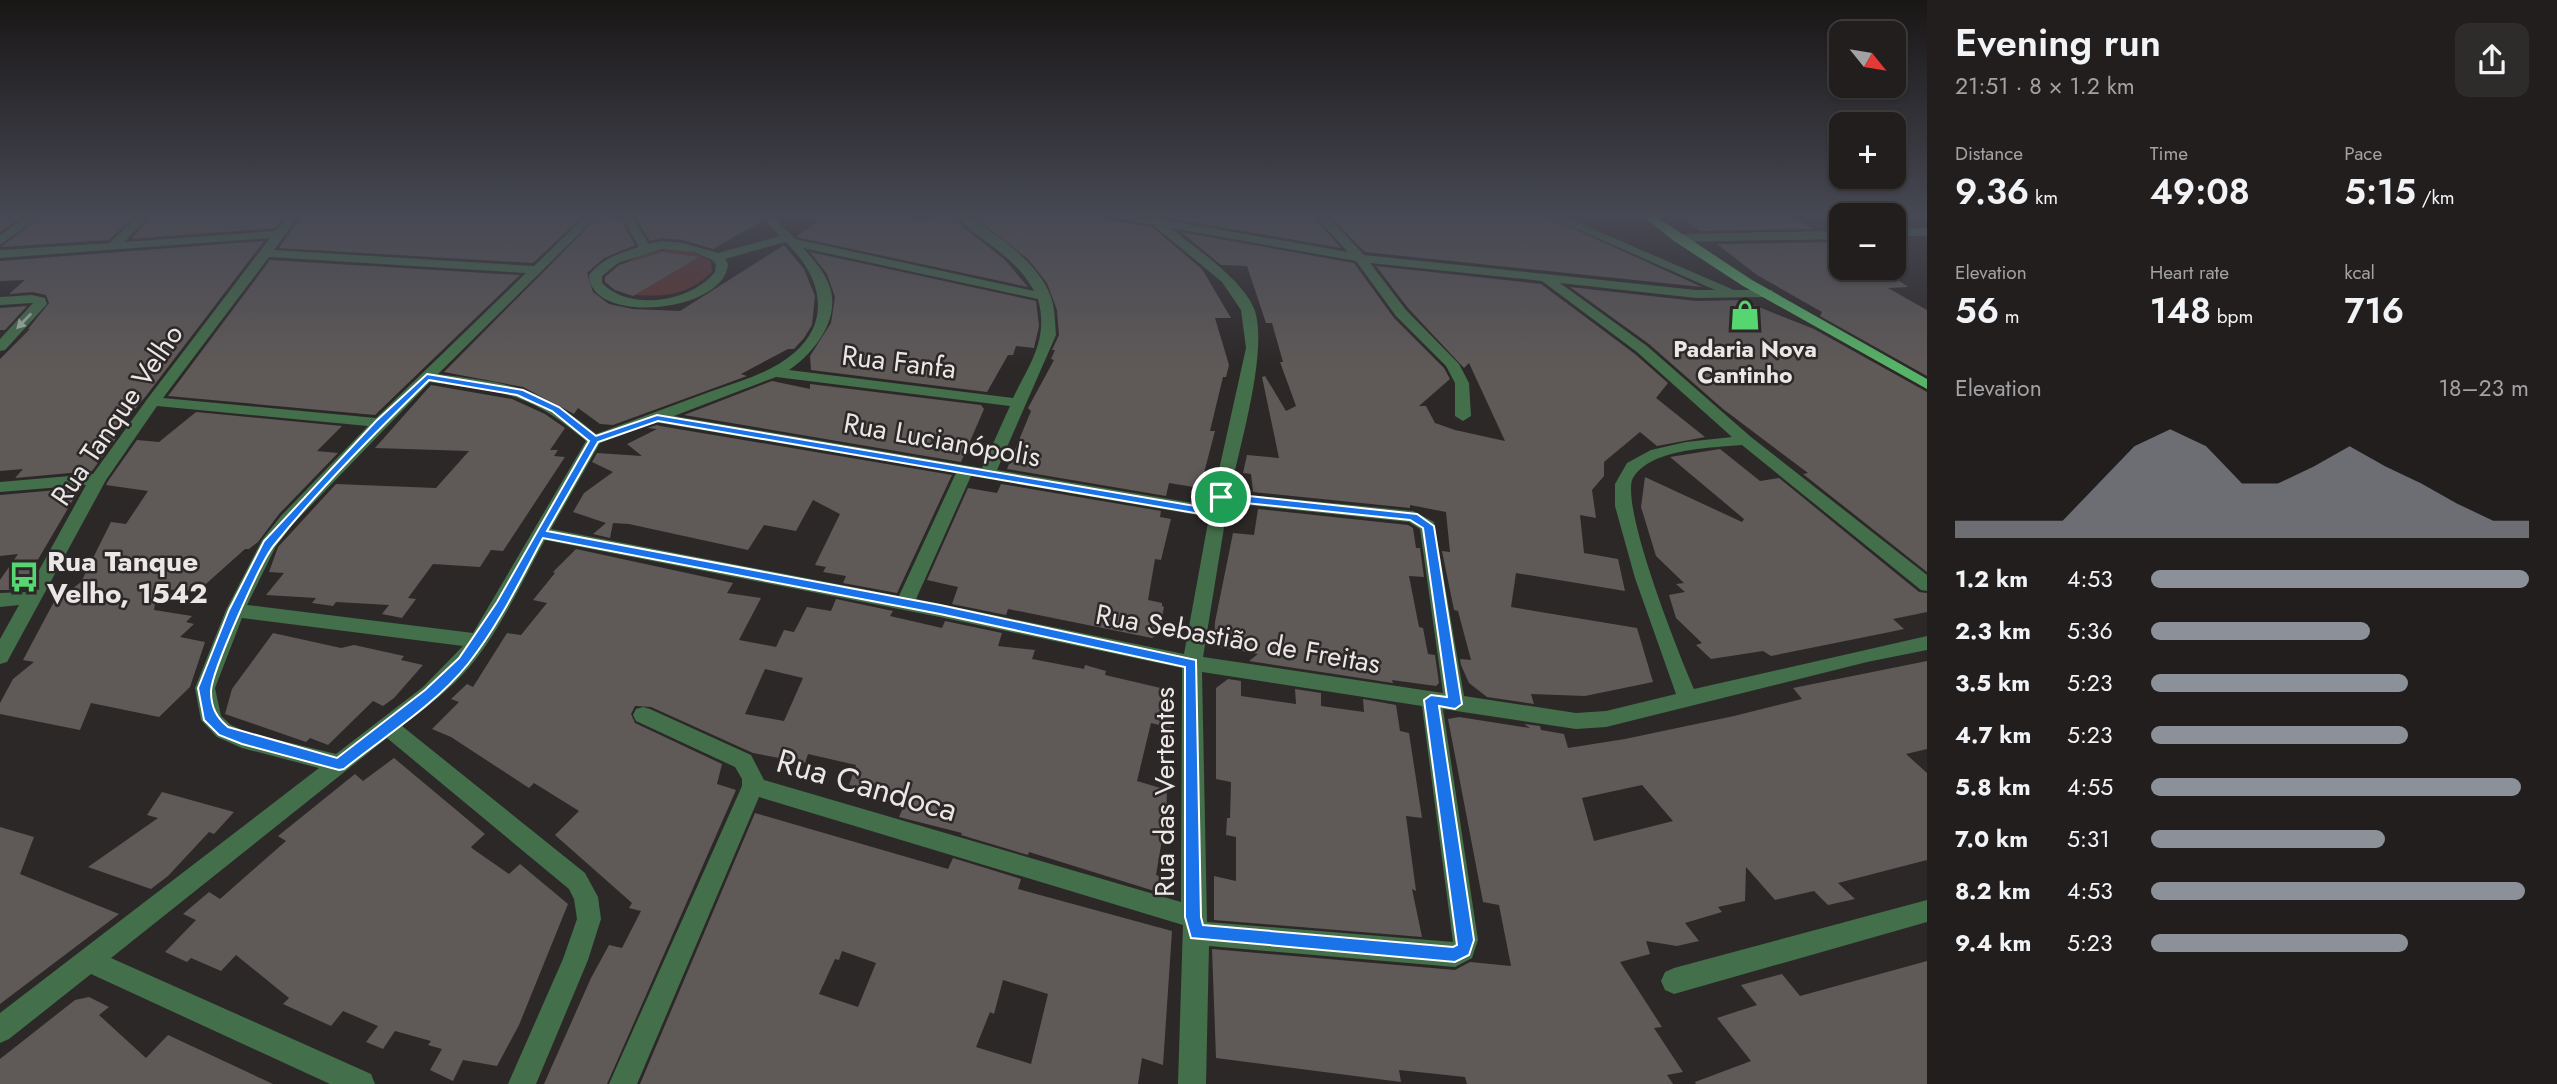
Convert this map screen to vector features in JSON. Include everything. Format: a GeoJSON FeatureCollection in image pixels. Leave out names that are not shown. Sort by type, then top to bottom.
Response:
{"type":"FeatureCollection","features":[{"type":"Feature","properties":{"kind":"main road"},"geometry":{"type":"LineString","coordinates":[[1719,265],[1927,385]]}},
{"type":"Feature","properties":{"kind":"street","name":"Rua Tanque Velho"},"geometry":{"type":"LineString","coordinates":[[0,657],[98,480],[153,401],[256,265]]}},
{"type":"Feature","properties":{"kind":"street"},"geometry":{"type":"LineString","coordinates":[[450,265],[536,270]]}},
{"type":"Feature","properties":{"kind":"street"},"geometry":{"type":"LineString","coordinates":[[339,765],[242,739],[224,731],[211,720],[205,688],[235,610],[268,544],[380,423],[542,265]]}},
{"type":"Feature","properties":{"kind":"street"},"geometry":{"type":"LineString","coordinates":[[607,265],[601,268],[596,278],[598,287],[606,295],[638,303],[680,299],[712,284],[720,275],[721,265]]}},
{"type":"Feature","properties":{"kind":"street"},"geometry":{"type":"LineString","coordinates":[[0,1030],[388,727],[430,693],[463,661],[478,641],[594,440],[775,373],[799,358],[813,343],[826,304],[823,284],[808,265]]}},
{"type":"Feature","properties":{"kind":"street"},"geometry":{"type":"LineString","coordinates":[[900,265],[1045,298]]}},
{"type":"Feature","properties":{"kind":"street"},"geometry":{"type":"LineString","coordinates":[[987,474],[1049,335],[1051,315],[1045,298],[1037,282],[1022,265]]}},
{"type":"Feature","properties":{"kind":"street","name":"Rua das Vertentes"},"geometry":{"type":"LineString","coordinates":[[1198,1083],[1192,663],[1220,505],[1253,348],[1248,310],[1226,279],[1209,265]]}},
{"type":"Feature","properties":{"kind":"street"},"geometry":{"type":"LineString","coordinates":[[1365,265],[1401,313],[1452,364],[1462,383],[1463,416]]}},
{"type":"Feature","properties":{"kind":"street"},"geometry":{"type":"LineString","coordinates":[[1421,265],[1696,294],[1767,293]]}},
{"type":"Feature","properties":{"kind":"street"},"geometry":{"type":"LineString","coordinates":[[1669,265],[1736,294]]}},
{"type":"Feature","properties":{"kind":"street"},"geometry":{"type":"LineString","coordinates":[[1696,294],[1731,272]]}},
{"type":"Feature","properties":{"kind":"street"},"geometry":{"type":"LineString","coordinates":[[1544,278],[1642,349],[1745,440],[1927,585]]}},
{"type":"Feature","properties":{"kind":"street"},"geometry":{"type":"LineString","coordinates":[[0,301],[40,301],[0,347]]}},
{"type":"Feature","properties":{"kind":"street","name":"Rua Fanfa"},"geometry":{"type":"LineString","coordinates":[[775,373],[1018,403]]}},
{"type":"Feature","properties":{"kind":"street"},"geometry":{"type":"LineString","coordinates":[[427,377],[520,392],[536,398],[556,409],[594,440]]}},
{"type":"Feature","properties":{"kind":"street"},"geometry":{"type":"LineString","coordinates":[[153,401],[380,423]]}},
{"type":"Feature","properties":{"kind":"street","name":"Rua Lucianópolis"},"geometry":{"type":"LineString","coordinates":[[657,418],[965,471],[1220,505],[1413,517],[1428,526],[1455,704]]}},
{"type":"Feature","properties":{"kind":"street"},"geometry":{"type":"LineString","coordinates":[[1688,698],[1673,666],[1637,555],[1622,497],[1623,481],[1633,466],[1658,453],[1681,447],[1745,440]]}},
{"type":"Feature","properties":{"kind":"street"},"geometry":{"type":"LineString","coordinates":[[905,603],[965,471]]}},
{"type":"Feature","properties":{"kind":"street"},"geometry":{"type":"LineString","coordinates":[[0,486],[98,480]]}},
{"type":"Feature","properties":{"kind":"street","name":"Rua Sebastião de Freitas"},"geometry":{"type":"LineString","coordinates":[[540,533],[905,603],[1192,663],[1576,721],[1606,719],[1867,654],[1927,643]]}},
{"type":"Feature","properties":{"kind":"street"},"geometry":{"type":"LineString","coordinates":[[0,600],[32,598]]}},
{"type":"Feature","properties":{"kind":"street"},"geometry":{"type":"LineString","coordinates":[[235,610],[478,641]]}},
{"type":"Feature","properties":{"kind":"street","name":"Rua Candoca"},"geometry":{"type":"LineString","coordinates":[[623,1084],[752,786],[1195,925],[1455,955],[1463,950],[1466,940],[1431,700]]}},
{"type":"Feature","properties":{"kind":"street"},"geometry":{"type":"LineString","coordinates":[[643,715],[743,761],[753,778],[752,786]]}},
{"type":"Feature","properties":{"kind":"street"},"geometry":{"type":"LineString","coordinates":[[388,727],[577,881],[586,897],[589,919],[522,1084]]}},
{"type":"Feature","properties":{"kind":"street"},"geometry":{"type":"LineString","coordinates":[[1674,981],[1927,911]]}},
{"type":"Feature","properties":{"kind":"street"},"geometry":{"type":"LineString","coordinates":[[87,960],[361,1084]]}},
{"type":"Feature","properties":{"kind":"shaded area"},"geometry":{"type":"Polygon","coordinates":[[[624,265],[711,265],[712,272],[694,286],[667,295],[634,295],[612,274],[624,265]]]}},
{"type":"Feature","properties":{"kind":"building"},"geometry":{"type":"Polygon","coordinates":[[[0,265],[246,265],[146,396],[111,437],[116,438],[92,471],[15,478],[23,469],[0,471],[0,359],[30,329],[49,303],[46,295],[32,292],[9,294],[25,280],[0,281],[0,265]]]}},
{"type":"Feature","properties":{"kind":"building"},"geometry":{"type":"Polygon","coordinates":[[[267,265],[346,265],[520,275],[375,415],[168,396],[267,265]]]}},
{"type":"Feature","properties":{"kind":"building"},"geometry":{"type":"Polygon","coordinates":[[[551,265],[597,265],[587,273],[593,292],[609,304],[633,309],[680,311],[753,265],[800,265],[815,296],[812,325],[794,349],[788,349],[741,374],[747,376],[613,425],[600,424],[578,408],[574,414],[523,387],[444,372],[551,265]]]}},
{"type":"Feature","properties":{"kind":"building"},"geometry":{"type":"Polygon","coordinates":[[[619,265],[686,265],[633,296],[615,290],[605,282],[605,277],[619,265]]]}},
{"type":"Feature","properties":{"kind":"building"},"geometry":{"type":"Polygon","coordinates":[[[820,265],[868,265],[1036,301],[1039,326],[1034,348],[1016,346],[1013,355],[1008,355],[987,392],[811,370],[810,356],[831,323],[835,297],[827,274],[820,265]]]}},
{"type":"Feature","properties":{"kind":"building"},"geometry":{"type":"Polygon","coordinates":[[[924,265],[1009,265],[1028,287],[924,265]]]}},
{"type":"Feature","properties":{"kind":"building"},"geometry":{"type":"Polygon","coordinates":[[[1032,265],[1197,265],[1202,269],[1231,318],[1215,318],[1229,365],[1226,377],[1223,377],[1210,431],[1215,431],[1200,488],[1169,483],[1166,496],[1007,469],[1031,411],[1028,408],[1054,360],[1051,359],[1055,350],[1052,350],[1059,335],[1057,310],[1047,283],[1032,265]]]}},
{"type":"Feature","properties":{"kind":"building"},"geometry":{"type":"Polygon","coordinates":[[[1221,265],[1355,265],[1394,318],[1444,368],[1450,379],[1419,406],[1426,406],[1435,423],[1455,430],[1505,441],[1469,363],[1464,368],[1408,308],[1376,266],[1541,284],[1635,354],[1668,383],[1656,398],[1705,437],[1657,446],[1640,432],[1604,462],[1604,476],[1592,490],[1596,518],[1580,515],[1584,553],[1618,559],[1625,591],[1516,573],[1511,607],[1637,628],[1653,682],[1585,696],[1531,694],[1534,704],[1487,697],[1469,683],[1461,665],[1460,659],[1471,660],[1458,611],[1454,610],[1442,551],[1450,552],[1446,512],[1410,505],[1410,508],[1253,492],[1251,474],[1243,473],[1247,455],[1279,458],[1262,377],[1265,376],[1286,411],[1296,406],[1280,362],[1283,362],[1272,323],[1266,323],[1247,266],[1221,265]]]}},
{"type":"Feature","properties":{"kind":"building"},"geometry":{"type":"Polygon","coordinates":[[[1486,265],[1653,265],[1702,287],[1486,265]]]}},
{"type":"Feature","properties":{"kind":"building"},"geometry":{"type":"Polygon","coordinates":[[[1744,265],[1829,265],[1829,280],[1898,280],[1908,287],[1888,288],[1927,310],[1927,376],[1820,316],[1822,312],[1744,265]]]}},
{"type":"Feature","properties":{"kind":"building"},"geometry":{"type":"Polygon","coordinates":[[[1570,287],[1696,301],[1741,300],[1814,329],[1927,392],[1927,572],[1803,474],[1808,473],[1723,409],[1649,344],[1570,287]]]}},
{"type":"Feature","properties":{"kind":"building"},"geometry":{"type":"Polygon","coordinates":[[[27,306],[5,330],[0,330],[0,308],[27,306]]]}},
{"type":"Feature","properties":{"kind":"building"},"geometry":{"type":"Polygon","coordinates":[[[772,381],[810,389],[810,384],[981,405],[984,409],[961,462],[684,415],[772,381]]]}},
{"type":"Feature","properties":{"kind":"building"},"geometry":{"type":"Polygon","coordinates":[[[431,385],[512,399],[545,414],[565,428],[550,450],[558,450],[554,456],[565,457],[503,551],[491,550],[480,567],[433,564],[408,598],[416,599],[402,618],[382,614],[389,605],[336,602],[333,606],[312,603],[316,598],[266,595],[284,573],[269,572],[278,547],[336,484],[436,488],[469,451],[375,448],[431,385]]]}},
{"type":"Feature","properties":{"kind":"building"},"geometry":{"type":"Polygon","coordinates":[[[196,412],[342,426],[317,451],[338,453],[279,514],[258,542],[245,549],[198,591],[157,589],[154,610],[192,616],[186,622],[194,624],[180,637],[205,642],[190,687],[159,717],[91,703],[80,730],[0,714],[0,703],[13,679],[34,662],[23,660],[56,598],[60,598],[81,582],[111,522],[126,524],[148,491],[106,485],[108,481],[137,440],[159,442],[196,412]]]}},
{"type":"Feature","properties":{"kind":"building"},"geometry":{"type":"Polygon","coordinates":[[[657,425],[952,475],[897,593],[843,583],[846,576],[823,572],[826,567],[815,565],[840,514],[813,500],[796,531],[764,525],[748,550],[629,524],[613,523],[610,538],[593,534],[606,523],[573,512],[584,493],[613,472],[592,462],[597,453],[642,456],[627,444],[657,429],[647,428],[657,425]]]}},
{"type":"Feature","properties":{"kind":"building"},"geometry":{"type":"Polygon","coordinates":[[[1720,449],[1760,481],[1779,478],[1919,592],[1927,593],[1927,612],[1893,619],[1904,629],[1771,656],[1763,651],[1711,659],[1696,645],[1702,643],[1676,618],[1669,595],[1685,592],[1676,584],[1684,583],[1656,556],[1641,507],[1645,477],[1742,522],[1744,519],[1670,457],[1720,449]]]}},
{"type":"Feature","properties":{"kind":"building"},"geometry":{"type":"Polygon","coordinates":[[[1001,484],[1161,511],[1160,517],[1171,519],[1161,560],[1155,559],[1148,600],[1162,603],[1164,607],[1159,634],[1152,638],[1008,609],[1006,615],[952,604],[958,587],[927,580],[968,488],[997,493],[1001,484]]]}},
{"type":"Feature","properties":{"kind":"building"},"geometry":{"type":"Polygon","coordinates":[[[80,488],[20,590],[0,590],[0,580],[18,554],[0,556],[0,495],[80,488]]]}},
{"type":"Feature","properties":{"kind":"building"},"geometry":{"type":"Polygon","coordinates":[[[1258,509],[1408,525],[1413,528],[1416,548],[1420,548],[1424,577],[1409,576],[1419,627],[1423,628],[1428,654],[1435,655],[1439,683],[1436,686],[1392,680],[1393,683],[1249,661],[1258,654],[1214,646],[1215,622],[1233,533],[1254,535],[1258,509]]]}},
{"type":"Feature","properties":{"kind":"building"},"geometry":{"type":"Polygon","coordinates":[[[576,549],[733,583],[727,593],[761,598],[739,640],[776,647],[784,630],[794,632],[807,607],[831,611],[836,599],[893,611],[890,616],[942,628],[945,621],[1002,633],[998,646],[1035,650],[1032,659],[1084,669],[1085,665],[1106,671],[1105,675],[1165,689],[1174,700],[1171,728],[1151,723],[1137,781],[1167,790],[1166,816],[1156,875],[1166,879],[1164,894],[1029,852],[1028,855],[961,835],[962,833],[899,817],[908,796],[849,785],[856,765],[808,754],[805,763],[753,753],[651,707],[635,706],[631,714],[635,723],[722,764],[717,784],[736,790],[607,1084],[544,1084],[591,978],[609,945],[622,948],[641,911],[629,908],[632,903],[555,835],[579,811],[534,783],[529,788],[451,737],[432,729],[459,702],[451,699],[467,684],[473,687],[507,633],[521,635],[547,603],[533,600],[555,573],[553,572],[576,549]],[[765,669],[745,714],[784,721],[803,678],[765,669]]]}},
{"type":"Feature","properties":{"kind":"building"},"geometry":{"type":"Polygon","coordinates":[[[273,633],[341,648],[354,645],[404,656],[401,660],[423,665],[394,698],[383,706],[373,701],[328,745],[310,738],[306,742],[225,714],[232,689],[273,633]]]}},
{"type":"Feature","properties":{"kind":"building"},"geometry":{"type":"Polygon","coordinates":[[[1927,661],[1927,749],[1906,754],[1927,773],[1927,860],[1838,883],[1855,899],[1828,905],[1814,891],[1775,900],[1746,867],[1745,901],[1718,907],[1722,912],[1685,923],[1699,941],[1677,946],[1646,941],[1650,954],[1620,962],[1662,1027],[1654,1028],[1683,1072],[1667,1075],[1673,1084],[1467,1084],[1465,1077],[1399,1070],[1401,1082],[1216,1058],[1212,949],[1455,970],[1470,962],[1511,966],[1499,905],[1483,902],[1448,719],[1459,717],[1530,728],[1524,724],[1540,726],[1541,730],[1564,734],[1568,748],[1625,739],[1802,699],[1793,688],[1927,661]],[[1642,785],[1582,798],[1594,841],[1673,821],[1642,785]]]}},
{"type":"Feature","properties":{"kind":"building"},"geometry":{"type":"Polygon","coordinates":[[[1228,679],[1241,681],[1241,696],[1296,704],[1295,689],[1321,693],[1321,706],[1364,712],[1363,699],[1396,705],[1400,731],[1409,733],[1422,818],[1406,816],[1416,891],[1412,889],[1422,937],[1214,920],[1214,876],[1236,881],[1236,837],[1226,835],[1227,818],[1230,818],[1231,782],[1216,779],[1216,688],[1228,679]]]}},
{"type":"Feature","properties":{"kind":"building"},"geometry":{"type":"Polygon","coordinates":[[[394,758],[485,834],[471,847],[473,849],[509,874],[520,864],[568,904],[519,1025],[497,1066],[463,1060],[453,1081],[430,1070],[442,1049],[428,1045],[431,1041],[395,1031],[383,1049],[366,1042],[378,1026],[343,1011],[331,1026],[283,1004],[289,998],[236,955],[221,971],[191,958],[187,962],[165,952],[196,920],[183,914],[209,892],[220,899],[286,841],[278,836],[355,774],[363,781],[394,758]]]}},
{"type":"Feature","properties":{"kind":"building"},"geometry":{"type":"Polygon","coordinates":[[[162,792],[234,812],[214,834],[209,832],[168,876],[151,889],[88,867],[158,818],[147,815],[162,792]]]}},
{"type":"Feature","properties":{"kind":"building"},"geometry":{"type":"Polygon","coordinates":[[[755,813],[948,869],[953,858],[1021,879],[1018,889],[1172,931],[1163,1065],[1142,1058],[1138,1084],[640,1084],[755,813]],[[842,951],[839,960],[835,959],[819,994],[858,1007],[876,963],[842,951]],[[1003,980],[994,1014],[990,1012],[976,1047],[1031,1064],[1048,994],[1003,980]]]}},
{"type":"Feature","properties":{"kind":"building"},"geometry":{"type":"Polygon","coordinates":[[[0,827],[34,837],[20,874],[119,914],[0,1004],[0,827]]]}},
{"type":"Feature","properties":{"kind":"building"},"geometry":{"type":"Polygon","coordinates":[[[1927,961],[1927,1084],[1696,1084],[1695,1082],[1751,1061],[1717,1018],[1757,1005],[1741,985],[1782,974],[1800,996],[1927,961]]]}},
{"type":"Feature","properties":{"kind":"building"},"geometry":{"type":"Polygon","coordinates":[[[89,997],[109,1007],[99,1015],[146,1058],[168,1035],[273,1084],[0,1084],[0,1059],[75,1000],[89,997]]]}},
{"type":"Feature","properties":{"kind":"place","name":"Padaria Nova Cantinho"},"geometry":{"type":"Point","coordinates":[1745,315]}},
{"type":"Feature","properties":{"kind":"place","name":"Rua Tanque Velho, 1542"},"geometry":{"type":"Point","coordinates":[24,577]}},
{"type":"Feature","properties":{"kind":"route"},"geometry":{"type":"LineString","coordinates":[[1221,497],[1218,513],[657,418],[594,440],[540,533],[502,605],[463,661],[430,693],[339,765],[242,739],[224,731],[211,720],[206,705],[205,688],[235,610],[268,544],[287,520],[380,423],[427,377],[520,392],[556,409],[594,440],[567,487],[540,533],[940,610],[1192,663],[1193,917],[1197,933],[1455,955],[1463,950],[1466,940],[1431,700],[1455,704],[1428,526],[1413,517],[1221,497]]}}]}
